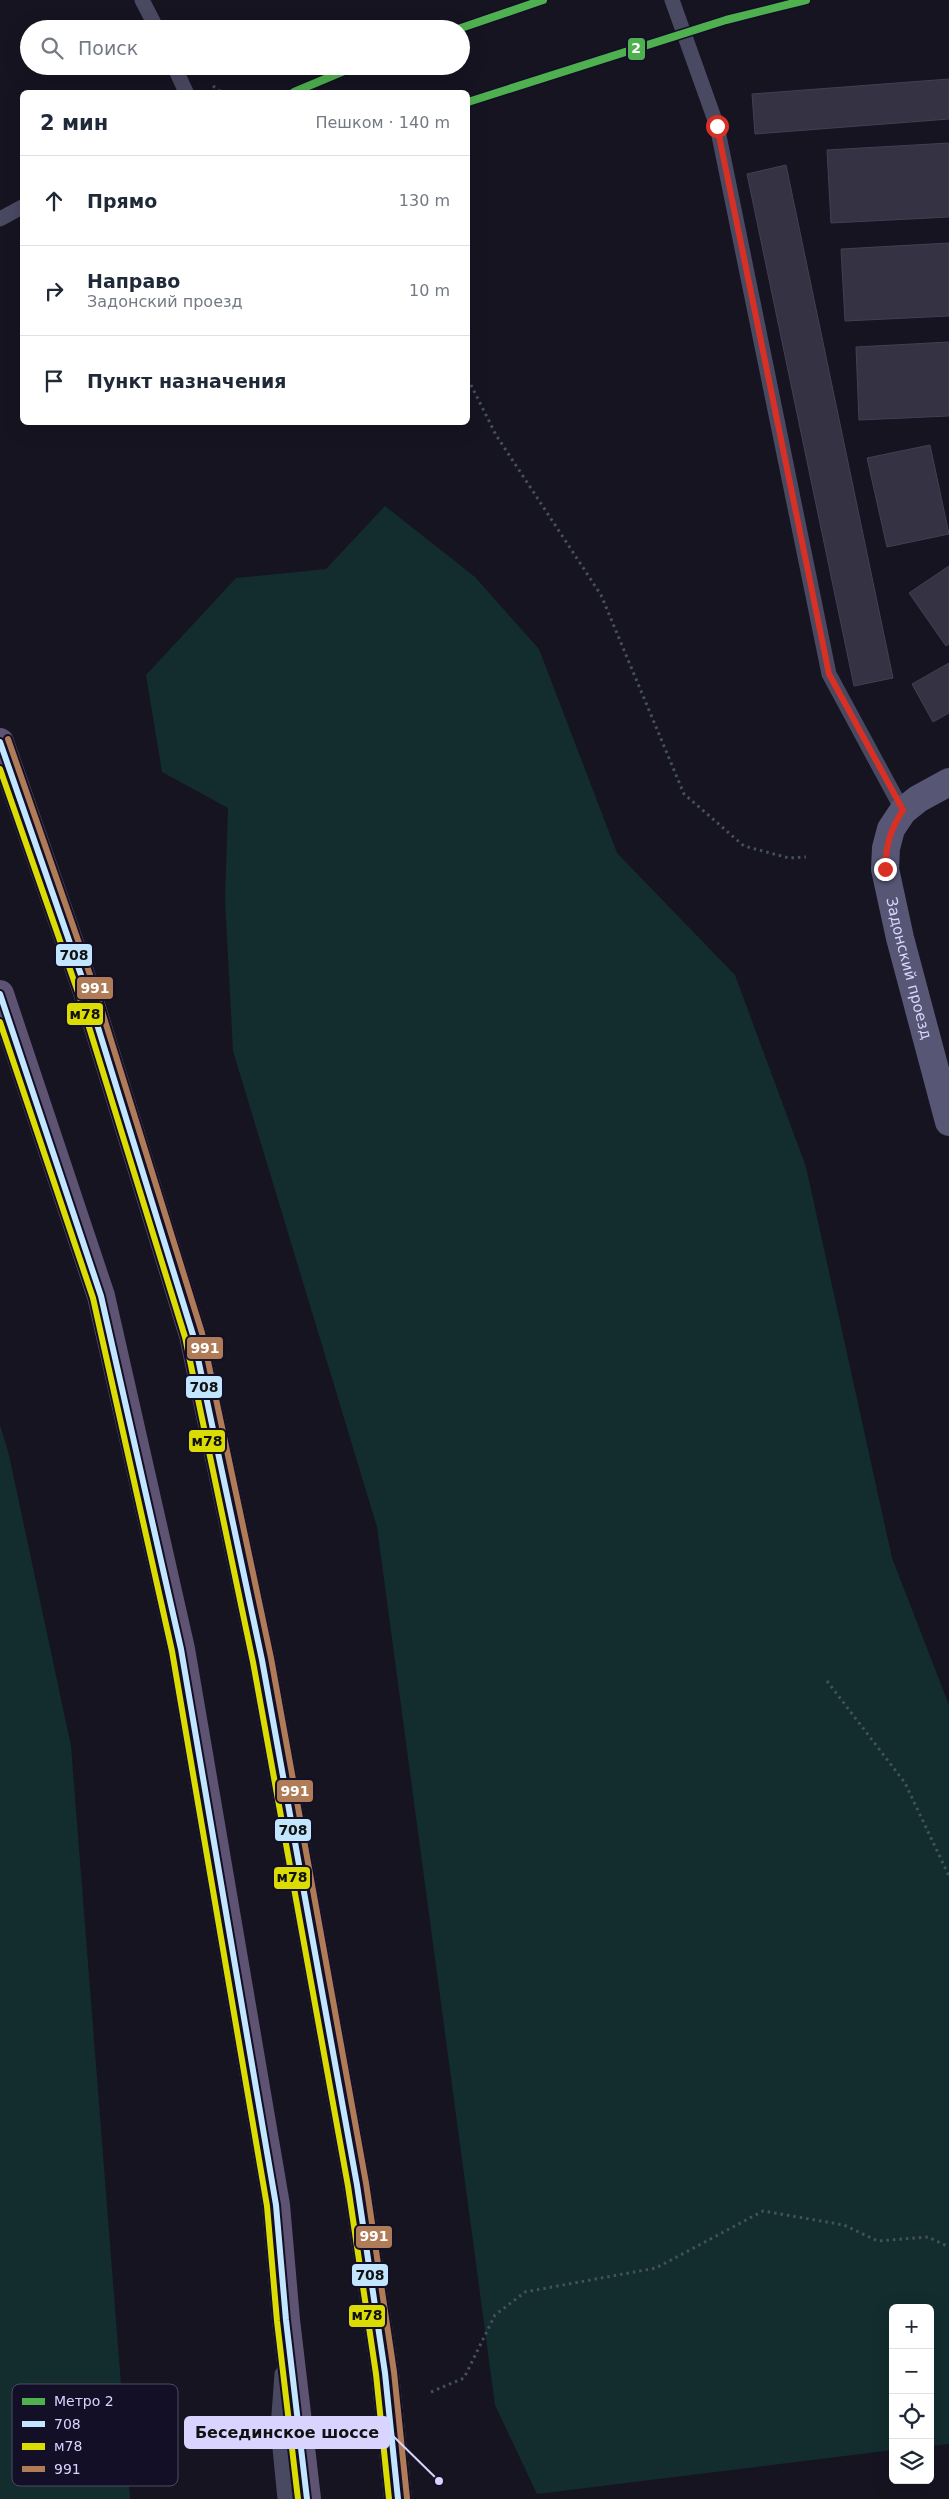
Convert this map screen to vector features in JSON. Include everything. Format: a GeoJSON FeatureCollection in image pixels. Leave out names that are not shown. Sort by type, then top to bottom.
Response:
{"type":"FeatureCollection","features":[{"type":"Feature","properties":{"kind":"main road"},"geometry":{"type":"LineString","coordinates":[[0,742],[88,995],[193,1335],[262,1660],[357,2185],[385,2373],[398,2499]]}},
{"type":"Feature","properties":{"kind":"main road"},"geometry":{"type":"LineString","coordinates":[[0,994],[101,1296],[181,1649],[276,2205],[286,2320],[307,2499]]}},
{"type":"Feature","properties":{"kind":"street","name":"Задонский проезд"},"geometry":{"type":"LineString","coordinates":[[949,782],[918,799],[903,810],[891,829],[886,848],[886,876],[900,938],[949,1122]]}},
{"type":"Feature","properties":{"kind":"lane"},"geometry":{"type":"LineString","coordinates":[[142,0],[152,20]]}},
{"type":"Feature","properties":{"kind":"lane"},"geometry":{"type":"LineString","coordinates":[[672,0],[717,126],[829,674],[903,810]]}},
{"type":"Feature","properties":{"kind":"lane"},"geometry":{"type":"LineString","coordinates":[[178,75],[185,90]]}},
{"type":"Feature","properties":{"kind":"lane"},"geometry":{"type":"LineString","coordinates":[[0,219],[20,208]]}},
{"type":"Feature","properties":{"kind":"lane"},"geometry":{"type":"LineString","coordinates":[[285,2499],[278,2428],[286,2320]]}},
{"type":"Feature","properties":{"kind":"path"},"geometry":{"type":"LineString","coordinates":[[470,383],[496,435],[601,595],[684,794],[744,846],[789,858],[806,857]]}},
{"type":"Feature","properties":{"kind":"path"},"geometry":{"type":"LineString","coordinates":[[827,1682],[904,1783],[949,1876]]}},
{"type":"Feature","properties":{"kind":"path"},"geometry":{"type":"LineString","coordinates":[[431,2392],[464,2378],[495,2315],[525,2292],[656,2268],[763,2211],[844,2225],[878,2241],[928,2237],[949,2248]]}},
{"type":"Feature","properties":{"kind":"green space"},"geometry":{"type":"Polygon","coordinates":[[[385,506],[475,577],[539,649],[617,853],[735,975],[806,1167],[892,1558],[949,1705],[949,2444],[934,2446],[934,2304],[889,2304],[889,2450],[537,2494],[495,2405],[377,1527],[233,1051],[225,899],[228,808],[162,772],[146,675],[236,578],[326,569],[385,506]]]}},
{"type":"Feature","properties":{"kind":"green space"},"geometry":{"type":"Polygon","coordinates":[[[0,1425],[9,1455],[71,1746],[121,2384],[12,2384],[12,2486],[129,2486],[130,2499],[0,2499],[0,1425]]]}},
{"type":"Feature","properties":{"kind":"building"},"geometry":{"type":"Polygon","coordinates":[[[949,79],[949,119],[755,134],[752,94],[949,79]]]}},
{"type":"Feature","properties":{"kind":"building"},"geometry":{"type":"Polygon","coordinates":[[[949,143],[949,217],[831,223],[827,150],[949,143]]]}},
{"type":"Feature","properties":{"kind":"building"},"geometry":{"type":"Polygon","coordinates":[[[786,165],[893,678],[854,686],[747,174],[786,165]]]}},
{"type":"Feature","properties":{"kind":"building"},"geometry":{"type":"Polygon","coordinates":[[[949,243],[949,316],[845,321],[841,249],[949,243]]]}},
{"type":"Feature","properties":{"kind":"building"},"geometry":{"type":"Polygon","coordinates":[[[949,342],[949,416],[859,420],[856,347],[949,342]]]}},
{"type":"Feature","properties":{"kind":"building"},"geometry":{"type":"Polygon","coordinates":[[[930,445],[949,534],[887,547],[867,458],[930,445]]]}},
{"type":"Feature","properties":{"kind":"building"},"geometry":{"type":"Polygon","coordinates":[[[949,566],[949,644],[946,646],[909,593],[949,566]]]}},
{"type":"Feature","properties":{"kind":"building"},"geometry":{"type":"Polygon","coordinates":[[[949,663],[949,713],[933,722],[912,684],[949,663]]]}},
{"type":"Feature","properties":{"kind":"metro line","name":"2"},"geometry":{"type":"LineString","coordinates":[[470,25],[543,0]]}},
{"type":"Feature","properties":{"kind":"metro line","name":"2"},"geometry":{"type":"LineString","coordinates":[[470,101],[726,20],[806,0]]}},
{"type":"Feature","properties":{"kind":"metro line","name":"2"},"geometry":{"type":"LineString","coordinates":[[299,90],[335,75]]}},
{"type":"Feature","properties":{"kind":"transit line","name":"991"},"geometry":{"type":"LineString","coordinates":[[8,739],[96,992],[202,1333],[271,1658],[366,2183],[394,2372],[407,2498]]}},
{"type":"Feature","properties":{"kind":"transit line","name":"708"},"geometry":{"type":"LineString","coordinates":[[0,742],[88,995],[193,1335],[262,1660],[357,2185],[385,2373],[398,2499]]}},
{"type":"Feature","properties":{"kind":"transit line","name":"м78"},"geometry":{"type":"LineString","coordinates":[[0,769],[80,998],[185,1337],[253,1662],[348,2186],[376,2374],[389,2499]]}},
{"type":"Feature","properties":{"kind":"transit line","name":"708"},"geometry":{"type":"LineString","coordinates":[[0,994],[101,1296],[181,1649],[276,2205],[286,2320],[307,2499]]}},
{"type":"Feature","properties":{"kind":"transit line","name":"м78"},"geometry":{"type":"LineString","coordinates":[[0,1022],[93,1298],[172,1651],[267,2206],[277,2321],[298,2499]]}},
{"type":"Feature","properties":{"kind":"place","name":"Бесединское шоссе"},"geometry":{"type":"Point","coordinates":[439,2481]}},
{"type":"Feature","properties":{"kind":"route"},"geometry":{"type":"LineString","coordinates":[[717,126],[829,674],[903,810],[891,829],[886,848],[885,869]]}}]}
